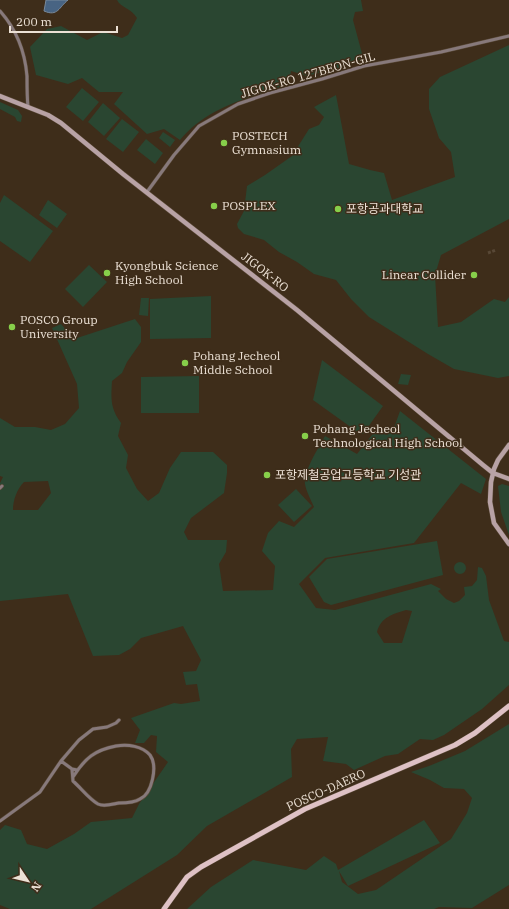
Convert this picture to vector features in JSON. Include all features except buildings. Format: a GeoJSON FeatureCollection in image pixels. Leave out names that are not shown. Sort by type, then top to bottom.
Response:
{"type":"FeatureCollection","features":[{"type":"Feature","properties":{"kind":"main road","name":"JIGOK-RO"},"geometry":{"type":"LineString","coordinates":[[0,96],[48,115],[61,122],[95,152],[297,310],[493,472],[509,479]]}},
{"type":"Feature","properties":{"kind":"main road"},"geometry":{"type":"LineString","coordinates":[[509,445],[498,460],[493,472],[490,493],[492,519],[509,544]]}},
{"type":"Feature","properties":{"kind":"main road","name":"POSCO-DAERO"},"geometry":{"type":"LineString","coordinates":[[164,909],[187,877],[201,867],[305,808],[455,745],[475,733],[509,706]]}},
{"type":"Feature","properties":{"kind":"street"},"geometry":{"type":"LineString","coordinates":[[0,11],[13,28],[22,49],[27,77],[28,107]]}},
{"type":"Feature","properties":{"kind":"street","name":"JIGOK-RO 127BEON-GIL"},"geometry":{"type":"LineString","coordinates":[[146,192],[197,128],[238,104],[270,93],[364,66],[441,52],[509,36]]}},
{"type":"Feature","properties":{"kind":"street"},"geometry":{"type":"LineString","coordinates":[[0,821],[40,792],[61,762],[80,740],[93,729],[107,727],[116,723],[118,720]]}},
{"type":"Feature","properties":{"kind":"street"},"geometry":{"type":"LineString","coordinates":[[72,769],[73,781],[97,803],[103,805],[132,802],[141,799],[147,794],[152,782],[152,759],[149,754],[141,748],[123,745],[92,754],[73,776]]}},
{"type":"Feature","properties":{"kind":"street"},"geometry":{"type":"LineString","coordinates":[[61,762],[72,769],[77,770]]}},
{"type":"Feature","properties":{"kind":"green space"},"geometry":{"type":"Polygon","coordinates":[[[117,0],[361,0],[363,11],[355,12],[353,20],[364,61],[307,76],[291,71],[289,84],[230,104],[216,111],[203,119],[180,140],[164,129],[147,134],[114,104],[123,92],[99,92],[82,78],[68,84],[36,75],[30,47],[47,29],[61,26],[87,40],[103,32],[122,38],[128,35],[137,18],[117,0]]]}},
{"type":"Feature","properties":{"kind":"green space"},"geometry":{"type":"Polygon","coordinates":[[[509,45],[509,219],[441,255],[435,275],[438,327],[461,322],[494,299],[505,302],[509,297],[509,376],[498,378],[454,369],[428,354],[369,317],[351,299],[336,280],[314,274],[279,252],[264,240],[244,234],[238,228],[237,224],[244,211],[247,186],[292,156],[309,129],[319,125],[324,117],[314,107],[336,95],[349,164],[384,173],[392,200],[455,177],[451,152],[439,138],[429,109],[429,89],[440,77],[509,45]]]}},
{"type":"Feature","properties":{"kind":"green space"},"geometry":{"type":"Polygon","coordinates":[[[82,88],[99,102],[83,121],[66,107],[82,88]]]}},
{"type":"Feature","properties":{"kind":"green space"},"geometry":{"type":"Polygon","coordinates":[[[0,102],[18,110],[22,116],[21,122],[17,121],[15,117],[0,109],[0,102]]]}},
{"type":"Feature","properties":{"kind":"green space"},"geometry":{"type":"Polygon","coordinates":[[[103,103],[120,118],[104,136],[88,122],[103,103]]]}},
{"type":"Feature","properties":{"kind":"green space"},"geometry":{"type":"Polygon","coordinates":[[[122,119],[139,132],[123,152],[106,139],[122,119]]]}},
{"type":"Feature","properties":{"kind":"green space"},"geometry":{"type":"Polygon","coordinates":[[[163,132],[175,140],[170,147],[159,138],[163,132]]]}},
{"type":"Feature","properties":{"kind":"green space"},"geometry":{"type":"Polygon","coordinates":[[[146,139],[163,153],[155,164],[137,150],[146,139]]]}},
{"type":"Feature","properties":{"kind":"green space"},"geometry":{"type":"Polygon","coordinates":[[[4,195],[53,231],[30,262],[0,241],[0,203],[4,195]]]}},
{"type":"Feature","properties":{"kind":"green space"},"geometry":{"type":"Polygon","coordinates":[[[48,200],[67,214],[57,228],[39,215],[48,200]]]}},
{"type":"Feature","properties":{"kind":"green space"},"geometry":{"type":"Polygon","coordinates":[[[89,265],[107,282],[83,307],[65,289],[89,265]]]}},
{"type":"Feature","properties":{"kind":"green space"},"geometry":{"type":"Polygon","coordinates":[[[211,296],[211,338],[150,339],[150,299],[211,296]]]}},
{"type":"Feature","properties":{"kind":"green space"},"geometry":{"type":"Polygon","coordinates":[[[141,298],[149,298],[148,316],[139,315],[141,298]]]}},
{"type":"Feature","properties":{"kind":"green space"},"geometry":{"type":"Polygon","coordinates":[[[135,319],[141,327],[141,342],[127,362],[122,373],[112,381],[112,398],[113,408],[121,423],[118,436],[128,455],[126,468],[137,489],[148,501],[159,493],[170,468],[181,452],[213,452],[227,465],[224,493],[191,518],[184,532],[188,540],[227,540],[226,552],[219,564],[223,591],[273,590],[275,566],[262,551],[268,533],[279,521],[294,527],[314,507],[306,490],[305,479],[312,460],[325,436],[357,454],[375,431],[387,435],[395,425],[400,411],[486,479],[481,494],[461,483],[414,543],[325,558],[299,584],[316,608],[335,610],[431,584],[441,589],[438,591],[446,599],[454,603],[459,601],[465,595],[464,587],[472,586],[477,580],[478,567],[482,568],[486,576],[489,600],[504,641],[509,642],[509,685],[482,709],[444,735],[433,740],[420,739],[398,754],[385,756],[354,770],[346,764],[323,761],[328,737],[297,739],[291,749],[292,777],[207,826],[177,855],[91,909],[10,909],[0,905],[0,830],[5,825],[21,830],[27,844],[47,849],[74,834],[91,822],[132,818],[139,804],[168,762],[156,752],[157,736],[151,735],[144,743],[135,743],[140,730],[131,718],[174,703],[181,704],[200,701],[197,684],[186,685],[183,672],[196,671],[201,660],[183,626],[141,638],[130,649],[119,655],[93,656],[68,594],[0,601],[0,483],[3,477],[0,476],[0,418],[15,427],[35,427],[51,430],[65,424],[79,408],[77,384],[52,328],[61,324],[74,339],[135,319]],[[48,481],[24,482],[16,495],[13,510],[38,510],[51,493],[48,481]],[[406,610],[388,617],[381,623],[377,632],[384,643],[402,643],[412,611],[406,610]]]}},
{"type":"Feature","properties":{"kind":"green space"},"geometry":{"type":"Polygon","coordinates":[[[322,360],[383,406],[363,434],[359,433],[313,400],[322,360]]]}},
{"type":"Feature","properties":{"kind":"green space"},"geometry":{"type":"Polygon","coordinates":[[[401,374],[411,375],[408,385],[398,384],[401,374]]]}},
{"type":"Feature","properties":{"kind":"green space"},"geometry":{"type":"Polygon","coordinates":[[[199,376],[199,413],[141,413],[141,377],[199,376]]]}},
{"type":"Feature","properties":{"kind":"green space"},"geometry":{"type":"Polygon","coordinates":[[[502,484],[509,486],[509,535],[501,512],[498,486],[502,484]]]}},
{"type":"Feature","properties":{"kind":"green space"},"geometry":{"type":"Polygon","coordinates":[[[296,489],[312,506],[294,522],[278,505],[296,489]]]}},
{"type":"Feature","properties":{"kind":"green space"},"geometry":{"type":"Polygon","coordinates":[[[437,541],[443,575],[331,605],[324,602],[309,577],[327,559],[437,541]]]}},
{"type":"Feature","properties":{"kind":"green space"},"geometry":{"type":"Polygon","coordinates":[[[462,562],[465,563],[465,573],[458,574],[455,573],[454,566],[455,563],[462,562]]]}},
{"type":"Feature","properties":{"kind":"green space"},"geometry":{"type":"Polygon","coordinates":[[[509,724],[509,885],[472,908],[187,909],[211,887],[253,860],[306,870],[324,856],[336,864],[338,870],[424,820],[440,843],[348,886],[339,871],[342,882],[358,894],[376,890],[451,839],[467,813],[472,798],[464,789],[444,788],[411,772],[465,751],[509,724]]]}},
{"type":"Feature","properties":{"kind":"water"},"geometry":{"type":"Polygon","coordinates":[[[46,0],[68,0],[58,10],[49,13],[44,11],[46,0]]]}},
{"type":"Feature","properties":{"kind":"tunnel"},"geometry":{"type":"LineString","coordinates":[[488,253],[496,250]]}},
{"type":"Feature","properties":{"kind":"place","name":"POSTECH Gymnasium"},"geometry":{"type":"Point","coordinates":[224,143]}},
{"type":"Feature","properties":{"kind":"place","name":"POSPLEX"},"geometry":{"type":"Point","coordinates":[214,206]}},
{"type":"Feature","properties":{"kind":"place","name":"포항공과대학교"},"geometry":{"type":"Point","coordinates":[338,209]}},
{"type":"Feature","properties":{"kind":"place","name":"Kyongbuk Science High School"},"geometry":{"type":"Point","coordinates":[107,273]}},
{"type":"Feature","properties":{"kind":"place","name":"Linear Collider"},"geometry":{"type":"Point","coordinates":[474,275]}},
{"type":"Feature","properties":{"kind":"place","name":"POSCO Group University"},"geometry":{"type":"Point","coordinates":[12,327]}},
{"type":"Feature","properties":{"kind":"place","name":"Pohang Jecheol Middle School"},"geometry":{"type":"Point","coordinates":[185,363]}},
{"type":"Feature","properties":{"kind":"place","name":"Pohang Jecheol Technological High School"},"geometry":{"type":"Point","coordinates":[305,436]}},
{"type":"Feature","properties":{"kind":"place","name":"포항제철공업고등학교 기성관"},"geometry":{"type":"Point","coordinates":[267,475]}}]}
